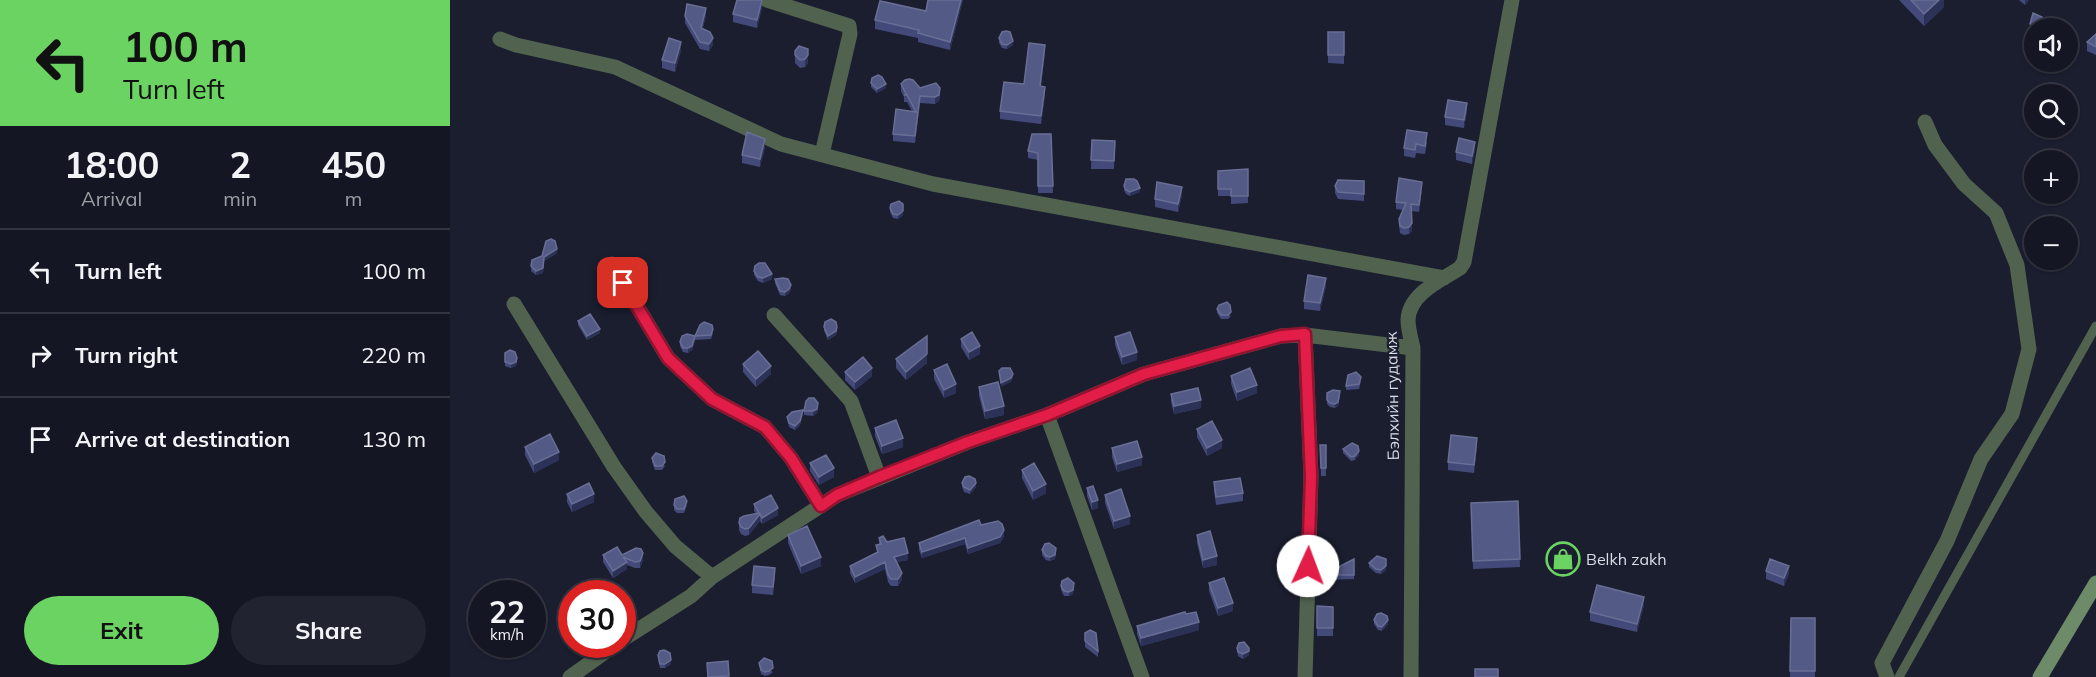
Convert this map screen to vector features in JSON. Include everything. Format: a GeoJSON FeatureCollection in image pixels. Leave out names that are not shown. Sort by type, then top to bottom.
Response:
{"type":"FeatureCollection","features":[{"type":"Feature","properties":{"kind":"main road"},"geometry":{"type":"LineString","coordinates":[[2040,677],[2096,583]]}},
{"type":"Feature","properties":{"kind":"street"},"geometry":{"type":"LineString","coordinates":[[766,0],[849,26],[850,34],[822,154]]}},
{"type":"Feature","properties":{"kind":"street","name":"Бэлхийн гудамж"},"geometry":{"type":"LineString","coordinates":[[1411,677],[1413,348],[1408,319],[1413,304],[1422,293],[1460,268],[1464,262],[1512,0]]}},
{"type":"Feature","properties":{"kind":"street"},"geometry":{"type":"LineString","coordinates":[[500,39],[516,45],[615,67],[781,144],[933,183],[1444,278]]}},
{"type":"Feature","properties":{"kind":"street"},"geometry":{"type":"LineString","coordinates":[[1887,677],[1882,663],[1947,541],[1981,459],[2012,414],[2029,349],[2017,265],[1996,213],[1964,184],[1935,145],[1925,122]]}},
{"type":"Feature","properties":{"kind":"street"},"geometry":{"type":"LineString","coordinates":[[612,264],[668,358],[712,399],[765,427],[791,458],[821,506]]}},
{"type":"Feature","properties":{"kind":"street"},"geometry":{"type":"LineString","coordinates":[[514,304],[614,467],[646,512],[675,546],[712,577]]}},
{"type":"Feature","properties":{"kind":"street"},"geometry":{"type":"LineString","coordinates":[[774,315],[851,401],[879,477]]}},
{"type":"Feature","properties":{"kind":"street"},"geometry":{"type":"LineString","coordinates":[[636,631],[691,596],[712,577],[837,495],[968,442],[1047,415],[1144,374],[1281,336],[1305,334],[1413,348]]}},
{"type":"Feature","properties":{"kind":"street"},"geometry":{"type":"LineString","coordinates":[[1305,334],[1311,476],[1305,677]]}},
{"type":"Feature","properties":{"kind":"street"},"geometry":{"type":"LineString","coordinates":[[1047,415],[1142,677]]}},
{"type":"Feature","properties":{"kind":"street"},"geometry":{"type":"LineString","coordinates":[[570,677],[597,658]]}},
{"type":"Feature","properties":{"kind":"lane"},"geometry":{"type":"LineString","coordinates":[[1899,677],[2096,326]]}},
{"type":"Feature","properties":{"kind":"building"},"geometry":{"type":"Polygon","coordinates":[[[737,0],[762,0],[757,20],[733,14],[737,0]]]}},
{"type":"Feature","properties":{"kind":"building"},"geometry":{"type":"Polygon","coordinates":[[[928,0],[961,0],[950,42],[918,33],[919,30],[875,20],[880,1],[926,11],[928,0]]]}},
{"type":"Feature","properties":{"kind":"building"},"geometry":{"type":"Polygon","coordinates":[[[1911,0],[1939,0],[1924,14],[1911,0]]]}},
{"type":"Feature","properties":{"kind":"building"},"geometry":{"type":"Polygon","coordinates":[[[687,4],[706,8],[701,28],[710,32],[713,38],[709,44],[700,42],[685,16],[687,4]]]}},
{"type":"Feature","properties":{"kind":"building"},"geometry":{"type":"Polygon","coordinates":[[[2033,13],[2042,18],[2032,18],[2033,13]]]}},
{"type":"Feature","properties":{"kind":"building"},"geometry":{"type":"Polygon","coordinates":[[[1002,32],[1010,32],[1013,41],[1007,45],[1002,44],[999,38],[1002,32]]]}},
{"type":"Feature","properties":{"kind":"building"},"geometry":{"type":"Polygon","coordinates":[[[1328,32],[1344,32],[1344,55],[1328,55],[1328,32]]]}},
{"type":"Feature","properties":{"kind":"building"},"geometry":{"type":"Polygon","coordinates":[[[2096,34],[2096,47],[2087,42],[2096,34]]]}},
{"type":"Feature","properties":{"kind":"building"},"geometry":{"type":"Polygon","coordinates":[[[669,38],[681,42],[675,63],[662,60],[669,38]]]}},
{"type":"Feature","properties":{"kind":"building"},"geometry":{"type":"Polygon","coordinates":[[[1029,43],[1045,45],[1040,86],[1045,87],[1041,116],[1000,111],[1004,82],[1024,84],[1029,43]]]}},
{"type":"Feature","properties":{"kind":"building"},"geometry":{"type":"Polygon","coordinates":[[[799,46],[808,49],[805,59],[800,60],[795,55],[799,46]]]}},
{"type":"Feature","properties":{"kind":"building"},"geometry":{"type":"Polygon","coordinates":[[[878,75],[886,84],[877,89],[871,83],[872,78],[878,75]]]}},
{"type":"Feature","properties":{"kind":"building"},"geometry":{"type":"Polygon","coordinates":[[[909,79],[920,88],[936,83],[940,88],[939,95],[935,97],[920,96],[915,136],[893,134],[896,109],[916,112],[907,95],[904,95],[906,94],[901,84],[909,79]]]}},
{"type":"Feature","properties":{"kind":"building"},"geometry":{"type":"Polygon","coordinates":[[[1448,100],[1467,103],[1464,120],[1445,117],[1448,100]]]}},
{"type":"Feature","properties":{"kind":"building"},"geometry":{"type":"Polygon","coordinates":[[[1407,130],[1427,133],[1425,146],[1416,144],[1415,150],[1404,148],[1407,130]]]}},
{"type":"Feature","properties":{"kind":"building"},"geometry":{"type":"Polygon","coordinates":[[[747,132],[765,139],[760,159],[742,155],[747,132]]]}},
{"type":"Feature","properties":{"kind":"building"},"geometry":{"type":"Polygon","coordinates":[[[1032,134],[1051,134],[1053,186],[1038,186],[1038,153],[1028,151],[1032,134]]]}},
{"type":"Feature","properties":{"kind":"building"},"geometry":{"type":"Polygon","coordinates":[[[1459,138],[1475,142],[1472,156],[1456,152],[1459,138]]]}},
{"type":"Feature","properties":{"kind":"building"},"geometry":{"type":"Polygon","coordinates":[[[1092,140],[1115,141],[1114,161],[1091,160],[1092,140]]]}},
{"type":"Feature","properties":{"kind":"building"},"geometry":{"type":"Polygon","coordinates":[[[1248,169],[1248,196],[1231,196],[1231,189],[1218,189],[1218,171],[1248,169]]]}},
{"type":"Feature","properties":{"kind":"building"},"geometry":{"type":"Polygon","coordinates":[[[1399,178],[1422,182],[1419,205],[1411,204],[1412,223],[1409,227],[1404,228],[1400,226],[1399,219],[1406,203],[1396,202],[1399,178]]]}},
{"type":"Feature","properties":{"kind":"building"},"geometry":{"type":"Polygon","coordinates":[[[1126,179],[1134,179],[1140,188],[1130,192],[1126,190],[1124,186],[1126,179]]]}},
{"type":"Feature","properties":{"kind":"building"},"geometry":{"type":"Polygon","coordinates":[[[1338,180],[1364,181],[1364,194],[1338,192],[1335,186],[1338,180]]]}},
{"type":"Feature","properties":{"kind":"building"},"geometry":{"type":"Polygon","coordinates":[[[1157,182],[1182,187],[1178,204],[1155,199],[1157,182]]]}},
{"type":"Feature","properties":{"kind":"building"},"geometry":{"type":"Polygon","coordinates":[[[899,201],[903,204],[903,211],[898,215],[893,214],[891,204],[899,201]]]}},
{"type":"Feature","properties":{"kind":"building"},"geometry":{"type":"Polygon","coordinates":[[[551,239],[555,241],[557,249],[544,257],[543,268],[536,271],[531,266],[532,260],[542,256],[546,241],[551,239]]]}},
{"type":"Feature","properties":{"kind":"building"},"geometry":{"type":"Polygon","coordinates":[[[765,263],[772,274],[763,278],[758,277],[754,271],[755,266],[765,263]]]}},
{"type":"Feature","properties":{"kind":"building"},"geometry":{"type":"Polygon","coordinates":[[[1308,275],[1326,278],[1320,303],[1304,301],[1308,275]]]}},
{"type":"Feature","properties":{"kind":"building"},"geometry":{"type":"Polygon","coordinates":[[[775,279],[788,279],[791,285],[785,292],[780,291],[775,279]]]}},
{"type":"Feature","properties":{"kind":"building"},"geometry":{"type":"Polygon","coordinates":[[[1227,302],[1231,312],[1228,315],[1221,315],[1217,309],[1219,305],[1227,302]]]}},
{"type":"Feature","properties":{"kind":"building"},"geometry":{"type":"Polygon","coordinates":[[[590,314],[600,329],[587,336],[578,321],[590,314]]]}},
{"type":"Feature","properties":{"kind":"building"},"geometry":{"type":"Polygon","coordinates":[[[831,319],[836,322],[837,327],[836,331],[828,336],[824,327],[825,322],[831,319]]]}},
{"type":"Feature","properties":{"kind":"building"},"geometry":{"type":"Polygon","coordinates":[[[704,322],[712,325],[711,335],[695,336],[704,322]]]}},
{"type":"Feature","properties":{"kind":"building"},"geometry":{"type":"Polygon","coordinates":[[[972,332],[980,346],[969,352],[961,339],[972,332]]]}},
{"type":"Feature","properties":{"kind":"building"},"geometry":{"type":"Polygon","coordinates":[[[1130,332],[1137,352],[1122,357],[1115,337],[1130,332]]]}},
{"type":"Feature","properties":{"kind":"building"},"geometry":{"type":"Polygon","coordinates":[[[687,334],[695,336],[692,346],[683,348],[680,342],[682,336],[687,334]]]}},
{"type":"Feature","properties":{"kind":"building"},"geometry":{"type":"Polygon","coordinates":[[[927,336],[927,354],[906,372],[896,359],[927,336]]]}},
{"type":"Feature","properties":{"kind":"building"},"geometry":{"type":"Polygon","coordinates":[[[510,350],[515,352],[517,358],[516,362],[511,364],[505,362],[505,353],[510,350]]]}},
{"type":"Feature","properties":{"kind":"building"},"geometry":{"type":"Polygon","coordinates":[[[758,351],[771,366],[756,379],[743,364],[758,351]]]}},
{"type":"Feature","properties":{"kind":"building"},"geometry":{"type":"Polygon","coordinates":[[[863,357],[872,368],[855,382],[845,372],[863,357]]]}},
{"type":"Feature","properties":{"kind":"building"},"geometry":{"type":"Polygon","coordinates":[[[947,364],[956,384],[944,390],[934,370],[947,364]]]}},
{"type":"Feature","properties":{"kind":"building"},"geometry":{"type":"Polygon","coordinates":[[[1002,368],[1010,368],[1013,374],[1011,378],[1001,383],[999,371],[1002,368]]]}},
{"type":"Feature","properties":{"kind":"building"},"geometry":{"type":"Polygon","coordinates":[[[1250,368],[1257,385],[1237,392],[1231,376],[1250,368]]]}},
{"type":"Feature","properties":{"kind":"building"},"geometry":{"type":"Polygon","coordinates":[[[1356,372],[1361,377],[1359,384],[1346,386],[1348,375],[1356,372]]]}},
{"type":"Feature","properties":{"kind":"building"},"geometry":{"type":"Polygon","coordinates":[[[998,382],[1004,406],[985,411],[979,387],[998,382]]]}},
{"type":"Feature","properties":{"kind":"building"},"geometry":{"type":"Polygon","coordinates":[[[1198,388],[1201,400],[1174,406],[1171,394],[1198,388]]]}},
{"type":"Feature","properties":{"kind":"building"},"geometry":{"type":"Polygon","coordinates":[[[1333,390],[1340,391],[1338,402],[1335,404],[1327,400],[1327,393],[1333,390]]]}},
{"type":"Feature","properties":{"kind":"building"},"geometry":{"type":"Polygon","coordinates":[[[814,398],[818,403],[817,409],[804,411],[806,401],[814,398]]]}},
{"type":"Feature","properties":{"kind":"building"},"geometry":{"type":"Polygon","coordinates":[[[803,410],[800,421],[795,426],[789,423],[787,417],[792,412],[803,410]]]}},
{"type":"Feature","properties":{"kind":"building"},"geometry":{"type":"Polygon","coordinates":[[[896,420],[903,438],[882,446],[875,428],[896,420]]]}},
{"type":"Feature","properties":{"kind":"building"},"geometry":{"type":"Polygon","coordinates":[[[1212,421],[1222,440],[1207,448],[1197,429],[1212,421]]]}},
{"type":"Feature","properties":{"kind":"building"},"geometry":{"type":"Polygon","coordinates":[[[550,434],[559,452],[534,464],[525,447],[550,434]]]}},
{"type":"Feature","properties":{"kind":"building"},"geometry":{"type":"Polygon","coordinates":[[[1451,435],[1477,438],[1474,465],[1448,462],[1451,435]]]}},
{"type":"Feature","properties":{"kind":"building"},"geometry":{"type":"Polygon","coordinates":[[[1137,441],[1142,457],[1117,464],[1112,448],[1137,441]]]}},
{"type":"Feature","properties":{"kind":"building"},"geometry":{"type":"Polygon","coordinates":[[[1352,443],[1358,446],[1359,451],[1351,457],[1343,449],[1352,443]]]}},
{"type":"Feature","properties":{"kind":"building"},"geometry":{"type":"Polygon","coordinates":[[[1320,445],[1326,445],[1326,468],[1321,468],[1320,445]]]}},
{"type":"Feature","properties":{"kind":"building"},"geometry":{"type":"Polygon","coordinates":[[[656,453],[664,456],[665,462],[662,466],[655,466],[652,458],[656,453]]]}},
{"type":"Feature","properties":{"kind":"building"},"geometry":{"type":"Polygon","coordinates":[[[826,455],[834,468],[819,477],[810,463],[826,455]]]}},
{"type":"Feature","properties":{"kind":"building"},"geometry":{"type":"Polygon","coordinates":[[[1034,463],[1046,484],[1033,491],[1022,470],[1034,463]]]}},
{"type":"Feature","properties":{"kind":"building"},"geometry":{"type":"Polygon","coordinates":[[[965,477],[975,479],[976,483],[970,490],[962,483],[965,477]]]}},
{"type":"Feature","properties":{"kind":"building"},"geometry":{"type":"Polygon","coordinates":[[[1240,478],[1243,493],[1216,497],[1214,482],[1240,478]]]}},
{"type":"Feature","properties":{"kind":"building"},"geometry":{"type":"Polygon","coordinates":[[[589,483],[594,494],[572,504],[567,494],[589,483]]]}},
{"type":"Feature","properties":{"kind":"building"},"geometry":{"type":"Polygon","coordinates":[[[1093,486],[1098,500],[1092,502],[1087,488],[1093,486]]]}},
{"type":"Feature","properties":{"kind":"building"},"geometry":{"type":"Polygon","coordinates":[[[1121,489],[1130,516],[1114,521],[1105,495],[1121,489]]]}},
{"type":"Feature","properties":{"kind":"building"},"geometry":{"type":"Polygon","coordinates":[[[771,495],[778,508],[762,518],[760,514],[749,528],[741,527],[740,518],[759,513],[754,504],[771,495]]]}},
{"type":"Feature","properties":{"kind":"building"},"geometry":{"type":"Polygon","coordinates":[[[684,496],[687,501],[684,509],[677,509],[674,505],[675,499],[684,496]]]}},
{"type":"Feature","properties":{"kind":"building"},"geometry":{"type":"Polygon","coordinates":[[[1518,501],[1520,559],[1473,561],[1471,503],[1518,501]]]}},
{"type":"Feature","properties":{"kind":"building"},"geometry":{"type":"Polygon","coordinates":[[[979,520],[981,525],[998,521],[1002,524],[1004,530],[1000,537],[968,548],[965,538],[922,552],[919,543],[979,520]]]}},
{"type":"Feature","properties":{"kind":"building"},"geometry":{"type":"Polygon","coordinates":[[[807,526],[821,557],[801,566],[788,535],[807,526]]]}},
{"type":"Feature","properties":{"kind":"building"},"geometry":{"type":"Polygon","coordinates":[[[1210,531],[1217,556],[1203,560],[1197,535],[1210,531]]]}},
{"type":"Feature","properties":{"kind":"building"},"geometry":{"type":"Polygon","coordinates":[[[883,536],[887,542],[904,538],[908,553],[894,557],[902,573],[898,579],[891,579],[885,562],[855,577],[850,566],[878,552],[876,545],[881,544],[879,538],[883,536]]]}},
{"type":"Feature","properties":{"kind":"building"},"geometry":{"type":"Polygon","coordinates":[[[1049,543],[1056,548],[1055,555],[1050,557],[1046,556],[1042,550],[1045,544],[1049,543]]]}},
{"type":"Feature","properties":{"kind":"building"},"geometry":{"type":"Polygon","coordinates":[[[617,547],[622,555],[636,548],[641,549],[643,553],[640,561],[635,562],[623,557],[627,562],[613,571],[603,555],[617,547]]]}},
{"type":"Feature","properties":{"kind":"building"},"geometry":{"type":"Polygon","coordinates":[[[1377,556],[1386,559],[1386,566],[1381,570],[1369,563],[1377,556]]]}},
{"type":"Feature","properties":{"kind":"building"},"geometry":{"type":"Polygon","coordinates":[[[1354,559],[1354,575],[1323,575],[1354,559]]]}},
{"type":"Feature","properties":{"kind":"building"},"geometry":{"type":"Polygon","coordinates":[[[1770,559],[1789,566],[1784,578],[1766,571],[1770,559]]]}},
{"type":"Feature","properties":{"kind":"building"},"geometry":{"type":"Polygon","coordinates":[[[754,566],[775,568],[773,587],[752,585],[754,566]]]}},
{"type":"Feature","properties":{"kind":"building"},"geometry":{"type":"Polygon","coordinates":[[[1068,578],[1074,583],[1073,590],[1069,592],[1064,591],[1061,586],[1062,581],[1068,578]]]}},
{"type":"Feature","properties":{"kind":"building"},"geometry":{"type":"Polygon","coordinates":[[[1224,578],[1233,603],[1218,608],[1209,583],[1224,578]]]}},
{"type":"Feature","properties":{"kind":"building"},"geometry":{"type":"Polygon","coordinates":[[[1597,585],[1644,597],[1637,624],[1590,612],[1597,585]]]}},
{"type":"Feature","properties":{"kind":"building"},"geometry":{"type":"Polygon","coordinates":[[[1317,606],[1333,607],[1333,628],[1317,628],[1317,606]]]}},
{"type":"Feature","properties":{"kind":"building"},"geometry":{"type":"Polygon","coordinates":[[[1185,612],[1186,614],[1196,612],[1199,622],[1141,638],[1137,626],[1185,612]]]}},
{"type":"Feature","properties":{"kind":"building"},"geometry":{"type":"Polygon","coordinates":[[[1377,614],[1387,616],[1388,620],[1382,627],[1378,626],[1374,620],[1377,614]]]}},
{"type":"Feature","properties":{"kind":"building"},"geometry":{"type":"Polygon","coordinates":[[[1791,618],[1815,618],[1815,671],[1790,671],[1791,618]]]}},
{"type":"Feature","properties":{"kind":"building"},"geometry":{"type":"Polygon","coordinates":[[[1090,630],[1096,633],[1098,651],[1085,641],[1085,633],[1090,630]]]}},
{"type":"Feature","properties":{"kind":"building"},"geometry":{"type":"Polygon","coordinates":[[[1244,642],[1249,651],[1243,654],[1238,652],[1237,648],[1239,643],[1244,642]]]}},
{"type":"Feature","properties":{"kind":"building"},"geometry":{"type":"Polygon","coordinates":[[[664,650],[670,653],[671,660],[660,664],[658,655],[664,650]]]}},
{"type":"Feature","properties":{"kind":"building"},"geometry":{"type":"Polygon","coordinates":[[[764,658],[772,661],[773,668],[765,672],[761,670],[759,663],[764,658]]]}},
{"type":"Feature","properties":{"kind":"building"},"geometry":{"type":"Polygon","coordinates":[[[728,661],[729,676],[708,677],[707,663],[728,661]]]}},
{"type":"Feature","properties":{"kind":"building"},"geometry":{"type":"Polygon","coordinates":[[[1475,669],[1498,669],[1498,677],[1475,677],[1475,669]]]}},
{"type":"Feature","properties":{"kind":"place","name":"Belkh zakh"},"geometry":{"type":"Point","coordinates":[1563,559]}},
{"type":"Feature","properties":{"kind":"route"},"geometry":{"type":"LineString","coordinates":[[623,283],[668,358],[712,399],[765,427],[791,458],[821,506],[837,495],[879,477],[968,442],[1047,415],[1144,374],[1281,336],[1305,334],[1311,476],[1308,566]]}}]}
